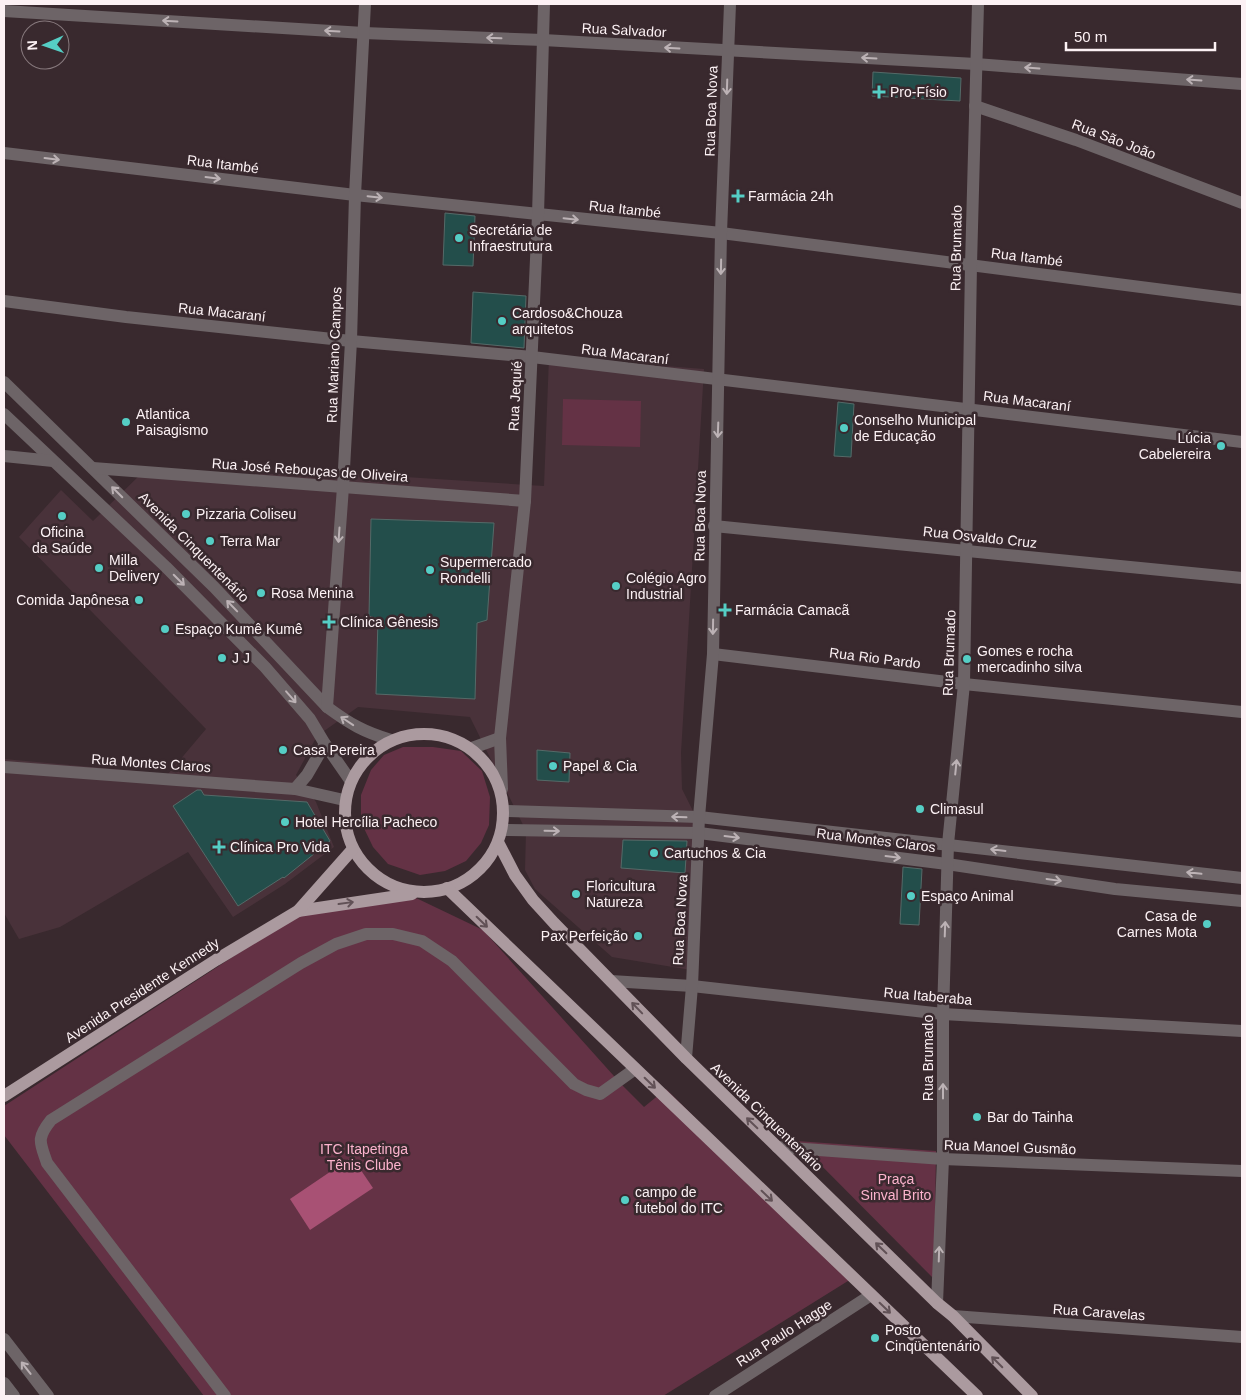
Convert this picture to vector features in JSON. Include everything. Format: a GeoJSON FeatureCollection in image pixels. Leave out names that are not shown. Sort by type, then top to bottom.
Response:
{"type":"FeatureCollection","features":[{"type":"Feature","properties":{"kind":"main road"},"geometry":{"type":"LineString","coordinates":[[429,735],[449,739],[472,748],[490,766],[502,789],[505,812],[504,830],[499,844],[484,866],[464,882],[447,888],[421,892],[399,888],[379,878],[365,866],[352,850],[346,830],[344,800],[350,780],[360,765],[371,752],[391,740],[429,735]]}},
{"type":"Feature","properties":{"kind":"main road","name":"Avenida Cinquentenário"},"geometry":{"type":"LineString","coordinates":[[499,844],[515,875],[532,900],[686,1058],[937,1303],[953,1316],[1032,1396]]}},
{"type":"Feature","properties":{"kind":"main road","name":"Avenida Presidente Kennedy"},"geometry":{"type":"LineString","coordinates":[[4,1096],[216,960],[298,911],[352,850]]}},
{"type":"Feature","properties":{"kind":"main road"},"geometry":{"type":"LineString","coordinates":[[447,888],[976,1396]]}},
{"type":"Feature","properties":{"kind":"main road","name":"Avenida Presidente Kennedy"},"geometry":{"type":"LineString","coordinates":[[298,911],[421,892]]}},
{"type":"Feature","properties":{"kind":"street","name":"Rua Mariano Campos"},"geometry":{"type":"LineString","coordinates":[[327,706],[343,487],[351,341],[355,195],[365,4]]}},
{"type":"Feature","properties":{"kind":"street","name":"Rua Jequié"},"geometry":{"type":"LineString","coordinates":[[502,789],[500,738],[525,501],[538,215],[544,4]]}},
{"type":"Feature","properties":{"kind":"street","name":"Rua Boa Nova"},"geometry":{"type":"LineString","coordinates":[[686,1058],[692,986],[699,817],[713,654],[721,233],[730,4]]}},
{"type":"Feature","properties":{"kind":"street","name":"Rua Brumado"},"geometry":{"type":"LineString","coordinates":[[937,1303],[942,1159],[947,864],[964,684],[968,409],[978,4]]}},
{"type":"Feature","properties":{"kind":"street","name":"Rua Salvador"},"geometry":{"type":"LineString","coordinates":[[4,11],[364,33],[543,40],[976,64],[1242,84]]}},
{"type":"Feature","properties":{"kind":"street","name":"Rua São João"},"geometry":{"type":"LineString","coordinates":[[975,106],[1076,140],[1242,203]]}},
{"type":"Feature","properties":{"kind":"street","name":"Rua Itambé"},"geometry":{"type":"LineString","coordinates":[[4,153],[355,195],[721,233],[1242,300]]}},
{"type":"Feature","properties":{"kind":"street","name":"Rua Macaraní"},"geometry":{"type":"LineString","coordinates":[[4,301],[126,317],[351,341],[532,357],[719,381],[1242,442]]}},
{"type":"Feature","properties":{"kind":"street","name":"Avenida Cinquentenário"},"geometry":{"type":"LineString","coordinates":[[4,382],[214,587],[327,706],[348,723],[371,734],[391,740]]}},
{"type":"Feature","properties":{"kind":"street"},"geometry":{"type":"LineString","coordinates":[[4,414],[166,567],[238,640],[305,713],[350,780]]}},
{"type":"Feature","properties":{"kind":"street"},"geometry":{"type":"LineString","coordinates":[[4,456],[53,461]]}},
{"type":"Feature","properties":{"kind":"street","name":"Rua José Rebouças de Oliveira"},"geometry":{"type":"LineString","coordinates":[[93,468],[525,501]]}},
{"type":"Feature","properties":{"kind":"street","name":"Rua Osvaldo Cruz"},"geometry":{"type":"LineString","coordinates":[[714,526],[1242,578]]}},
{"type":"Feature","properties":{"kind":"street","name":"Rua Rio Pardo"},"geometry":{"type":"LineString","coordinates":[[713,654],[964,684],[1242,712]]}},
{"type":"Feature","properties":{"kind":"street"},"geometry":{"type":"LineString","coordinates":[[472,748],[500,738]]}},
{"type":"Feature","properties":{"kind":"street"},"geometry":{"type":"LineString","coordinates":[[295,789],[307,774],[325,744]]}},
{"type":"Feature","properties":{"kind":"street","name":"Rua Montes Claros"},"geometry":{"type":"LineString","coordinates":[[4,767],[295,789],[344,800]]}},
{"type":"Feature","properties":{"kind":"street","name":"Rua Montes Claros"},"geometry":{"type":"LineString","coordinates":[[505,812],[699,817],[1242,878]]}},
{"type":"Feature","properties":{"kind":"street","name":"Rua Montes Claros"},"geometry":{"type":"LineString","coordinates":[[504,830],[698,833],[947,864],[1115,888],[1242,902]]}},
{"type":"Feature","properties":{"kind":"street"},"geometry":{"type":"LineString","coordinates":[[225,1396],[47,1163],[41,1143],[41,1132],[51,1120],[301,963],[336,944],[366,934],[393,934],[422,941],[452,961],[574,1084],[586,1090],[600,1094],[636,1069]]}},
{"type":"Feature","properties":{"kind":"street","name":"Rua Itaberaba"},"geometry":{"type":"LineString","coordinates":[[611,981],[692,986],[943,1014],[1242,1031]]}},
{"type":"Feature","properties":{"kind":"street","name":"Rua Manoel Gusmão"},"geometry":{"type":"LineString","coordinates":[[778,1147],[942,1159],[1242,1171]]}},
{"type":"Feature","properties":{"kind":"street","name":"Rua Paulo Hagge"},"geometry":{"type":"LineString","coordinates":[[715,1396],[871,1295]]}},
{"type":"Feature","properties":{"kind":"street","name":"Rua Caravelas"},"geometry":{"type":"LineString","coordinates":[[953,1316],[1242,1337]]}},
{"type":"Feature","properties":{"kind":"street"},"geometry":{"type":"LineString","coordinates":[[4,1339],[48,1396]]}},
{"type":"Feature","properties":{"kind":"street"},"geometry":{"type":"LineString","coordinates":[[4,1383],[14,1396]]}},
{"type":"Feature","properties":{"kind":"shaded area"},"geometry":{"type":"Polygon","coordinates":[[[549,357],[704,369],[681,753],[682,789],[704,833],[691,970],[612,957],[535,889],[525,870],[526,831],[470,717],[358,707],[317,736],[296,775],[316,802],[334,847],[285,884],[233,917],[188,852],[60,927],[19,939],[4,913],[4,759],[168,774],[206,729],[19,537],[61,490],[93,521],[146,469],[244,474],[344,473],[544,486],[549,357]]]}},
{"type":"Feature","properties":{"kind":"shaded area"},"geometry":{"type":"Polygon","coordinates":[[[352,1157],[373,1188],[310,1230],[290,1199],[352,1157]]]}},
{"type":"Feature","properties":{"kind":"green space"},"geometry":{"type":"Polygon","coordinates":[[[563,399],[641,401],[640,447],[562,445],[563,399]]]}},
{"type":"Feature","properties":{"kind":"green space"},"geometry":{"type":"Polygon","coordinates":[[[403,747],[433,747],[461,751],[482,771],[490,797],[489,825],[481,843],[466,861],[445,871],[420,875],[388,864],[373,847],[361,822],[361,795],[371,770],[384,755],[403,747]]]}},
{"type":"Feature","properties":{"kind":"green space","name":"ITC Itapetinga Tênis Clube"},"geometry":{"type":"Polygon","coordinates":[[[414,897],[483,930],[644,1107],[666,1089],[856,1276],[663,1396],[204,1396],[4,1135],[4,1106],[308,908],[414,897]]]}},
{"type":"Feature","properties":{"kind":"green space","name":"Praça Sinval Brito"},"geometry":{"type":"Polygon","coordinates":[[[797,1141],[936,1151],[934,1279],[797,1141]]]}},
{"type":"Feature","properties":{"kind":"building"},"geometry":{"type":"Polygon","coordinates":[[[873,72],[961,78],[960,101],[872,96],[873,72]]]}},
{"type":"Feature","properties":{"kind":"building","name":"Secretária de Infraestrutura"},"geometry":{"type":"Polygon","coordinates":[[[445,213],[475,216],[473,266],[443,265],[445,213]]]}},
{"type":"Feature","properties":{"kind":"building","name":"Cardoso&Chouza arquitetos"},"geometry":{"type":"Polygon","coordinates":[[[473,292],[526,296],[524,348],[471,343],[473,292]]]}},
{"type":"Feature","properties":{"kind":"building","name":"Conselho Municipal de Educação"},"geometry":{"type":"Polygon","coordinates":[[[838,402],[854,404],[851,457],[834,456],[838,402]]]}},
{"type":"Feature","properties":{"kind":"building","name":"Supermercado Rondelli"},"geometry":{"type":"Polygon","coordinates":[[[371,519],[494,523],[487,620],[477,623],[475,699],[376,694],[378,619],[369,616],[371,519]]]}},
{"type":"Feature","properties":{"kind":"building","name":"Papel & Cia"},"geometry":{"type":"Polygon","coordinates":[[[537,750],[570,753],[569,782],[537,780],[537,750]]]}},
{"type":"Feature","properties":{"kind":"building"},"geometry":{"type":"Polygon","coordinates":[[[197,790],[201,790],[204,795],[307,802],[330,841],[284,878],[238,906],[173,806],[197,790]]]}},
{"type":"Feature","properties":{"kind":"building","name":"Cartuchos & Cia"},"geometry":{"type":"Polygon","coordinates":[[[623,840],[687,841],[685,873],[621,868],[623,840]]]}},
{"type":"Feature","properties":{"kind":"building","name":"Espaço Animal"},"geometry":{"type":"Polygon","coordinates":[[[903,867],[922,869],[919,925],[900,924],[903,867]]]}},
{"type":"Feature","properties":{"kind":"place","name":"Pro-Físio"},"geometry":{"type":"Point","coordinates":[879,92]}},
{"type":"Feature","properties":{"kind":"place","name":"Farmácia 24h"},"geometry":{"type":"Point","coordinates":[738,196]}},
{"type":"Feature","properties":{"kind":"place","name":"Secretária de Infraestrutura"},"geometry":{"type":"Point","coordinates":[459,238]}},
{"type":"Feature","properties":{"kind":"place","name":"Cardoso&Chouza arquitetos"},"geometry":{"type":"Point","coordinates":[502,321]}},
{"type":"Feature","properties":{"kind":"place","name":"Atlantica Paisagismo"},"geometry":{"type":"Point","coordinates":[126,422]}},
{"type":"Feature","properties":{"kind":"place","name":"Conselho Municipal de Educação"},"geometry":{"type":"Point","coordinates":[844,428]}},
{"type":"Feature","properties":{"kind":"place","name":"Lúcia Cabelereira"},"geometry":{"type":"Point","coordinates":[1221,446]}},
{"type":"Feature","properties":{"kind":"place","name":"Pizzaria Coliseu"},"geometry":{"type":"Point","coordinates":[186,514]}},
{"type":"Feature","properties":{"kind":"place","name":"Oficina da Saúde"},"geometry":{"type":"Point","coordinates":[62,516]}},
{"type":"Feature","properties":{"kind":"place","name":"Terra Mar"},"geometry":{"type":"Point","coordinates":[210,541]}},
{"type":"Feature","properties":{"kind":"place","name":"Milla Delivery"},"geometry":{"type":"Point","coordinates":[99,568]}},
{"type":"Feature","properties":{"kind":"place","name":"Supermercado Rondelli"},"geometry":{"type":"Point","coordinates":[430,570]}},
{"type":"Feature","properties":{"kind":"place","name":"Colégio Agro Industrial"},"geometry":{"type":"Point","coordinates":[616,586]}},
{"type":"Feature","properties":{"kind":"place","name":"Rosa Menina"},"geometry":{"type":"Point","coordinates":[261,593]}},
{"type":"Feature","properties":{"kind":"place","name":"Comida Japônesa"},"geometry":{"type":"Point","coordinates":[139,600]}},
{"type":"Feature","properties":{"kind":"place","name":"Farmácia Camacã"},"geometry":{"type":"Point","coordinates":[725,610]}},
{"type":"Feature","properties":{"kind":"place","name":"Clínica Gênesis"},"geometry":{"type":"Point","coordinates":[329,622]}},
{"type":"Feature","properties":{"kind":"place","name":"Espaço Kumê Kumê"},"geometry":{"type":"Point","coordinates":[165,629]}},
{"type":"Feature","properties":{"kind":"place","name":"J J"},"geometry":{"type":"Point","coordinates":[222,658]}},
{"type":"Feature","properties":{"kind":"place","name":"Gomes e rocha mercadinho silva"},"geometry":{"type":"Point","coordinates":[967,659]}},
{"type":"Feature","properties":{"kind":"place","name":"Casa Pereira"},"geometry":{"type":"Point","coordinates":[283,750]}},
{"type":"Feature","properties":{"kind":"place","name":"Papel & Cia"},"geometry":{"type":"Point","coordinates":[553,766]}},
{"type":"Feature","properties":{"kind":"place","name":"Climasul"},"geometry":{"type":"Point","coordinates":[920,809]}},
{"type":"Feature","properties":{"kind":"place","name":"Hotel Hercília Pacheco"},"geometry":{"type":"Point","coordinates":[285,822]}},
{"type":"Feature","properties":{"kind":"place","name":"Clínica Pro Vida"},"geometry":{"type":"Point","coordinates":[219,847]}},
{"type":"Feature","properties":{"kind":"place","name":"Cartuchos & Cia"},"geometry":{"type":"Point","coordinates":[654,853]}},
{"type":"Feature","properties":{"kind":"place","name":"Floricultura Natureza"},"geometry":{"type":"Point","coordinates":[576,894]}},
{"type":"Feature","properties":{"kind":"place","name":"Espaço Animal"},"geometry":{"type":"Point","coordinates":[911,896]}},
{"type":"Feature","properties":{"kind":"place","name":"Casa de Carnes Mota"},"geometry":{"type":"Point","coordinates":[1207,924]}},
{"type":"Feature","properties":{"kind":"place","name":"Pax Perfeição"},"geometry":{"type":"Point","coordinates":[638,936]}},
{"type":"Feature","properties":{"kind":"place","name":"Bar do Tainha"},"geometry":{"type":"Point","coordinates":[977,1117]}},
{"type":"Feature","properties":{"kind":"place","name":"campo de futebol do ITC"},"geometry":{"type":"Point","coordinates":[625,1200]}},
{"type":"Feature","properties":{"kind":"place","name":"Posto Cinqüentenário"},"geometry":{"type":"Point","coordinates":[875,1338]}}]}
